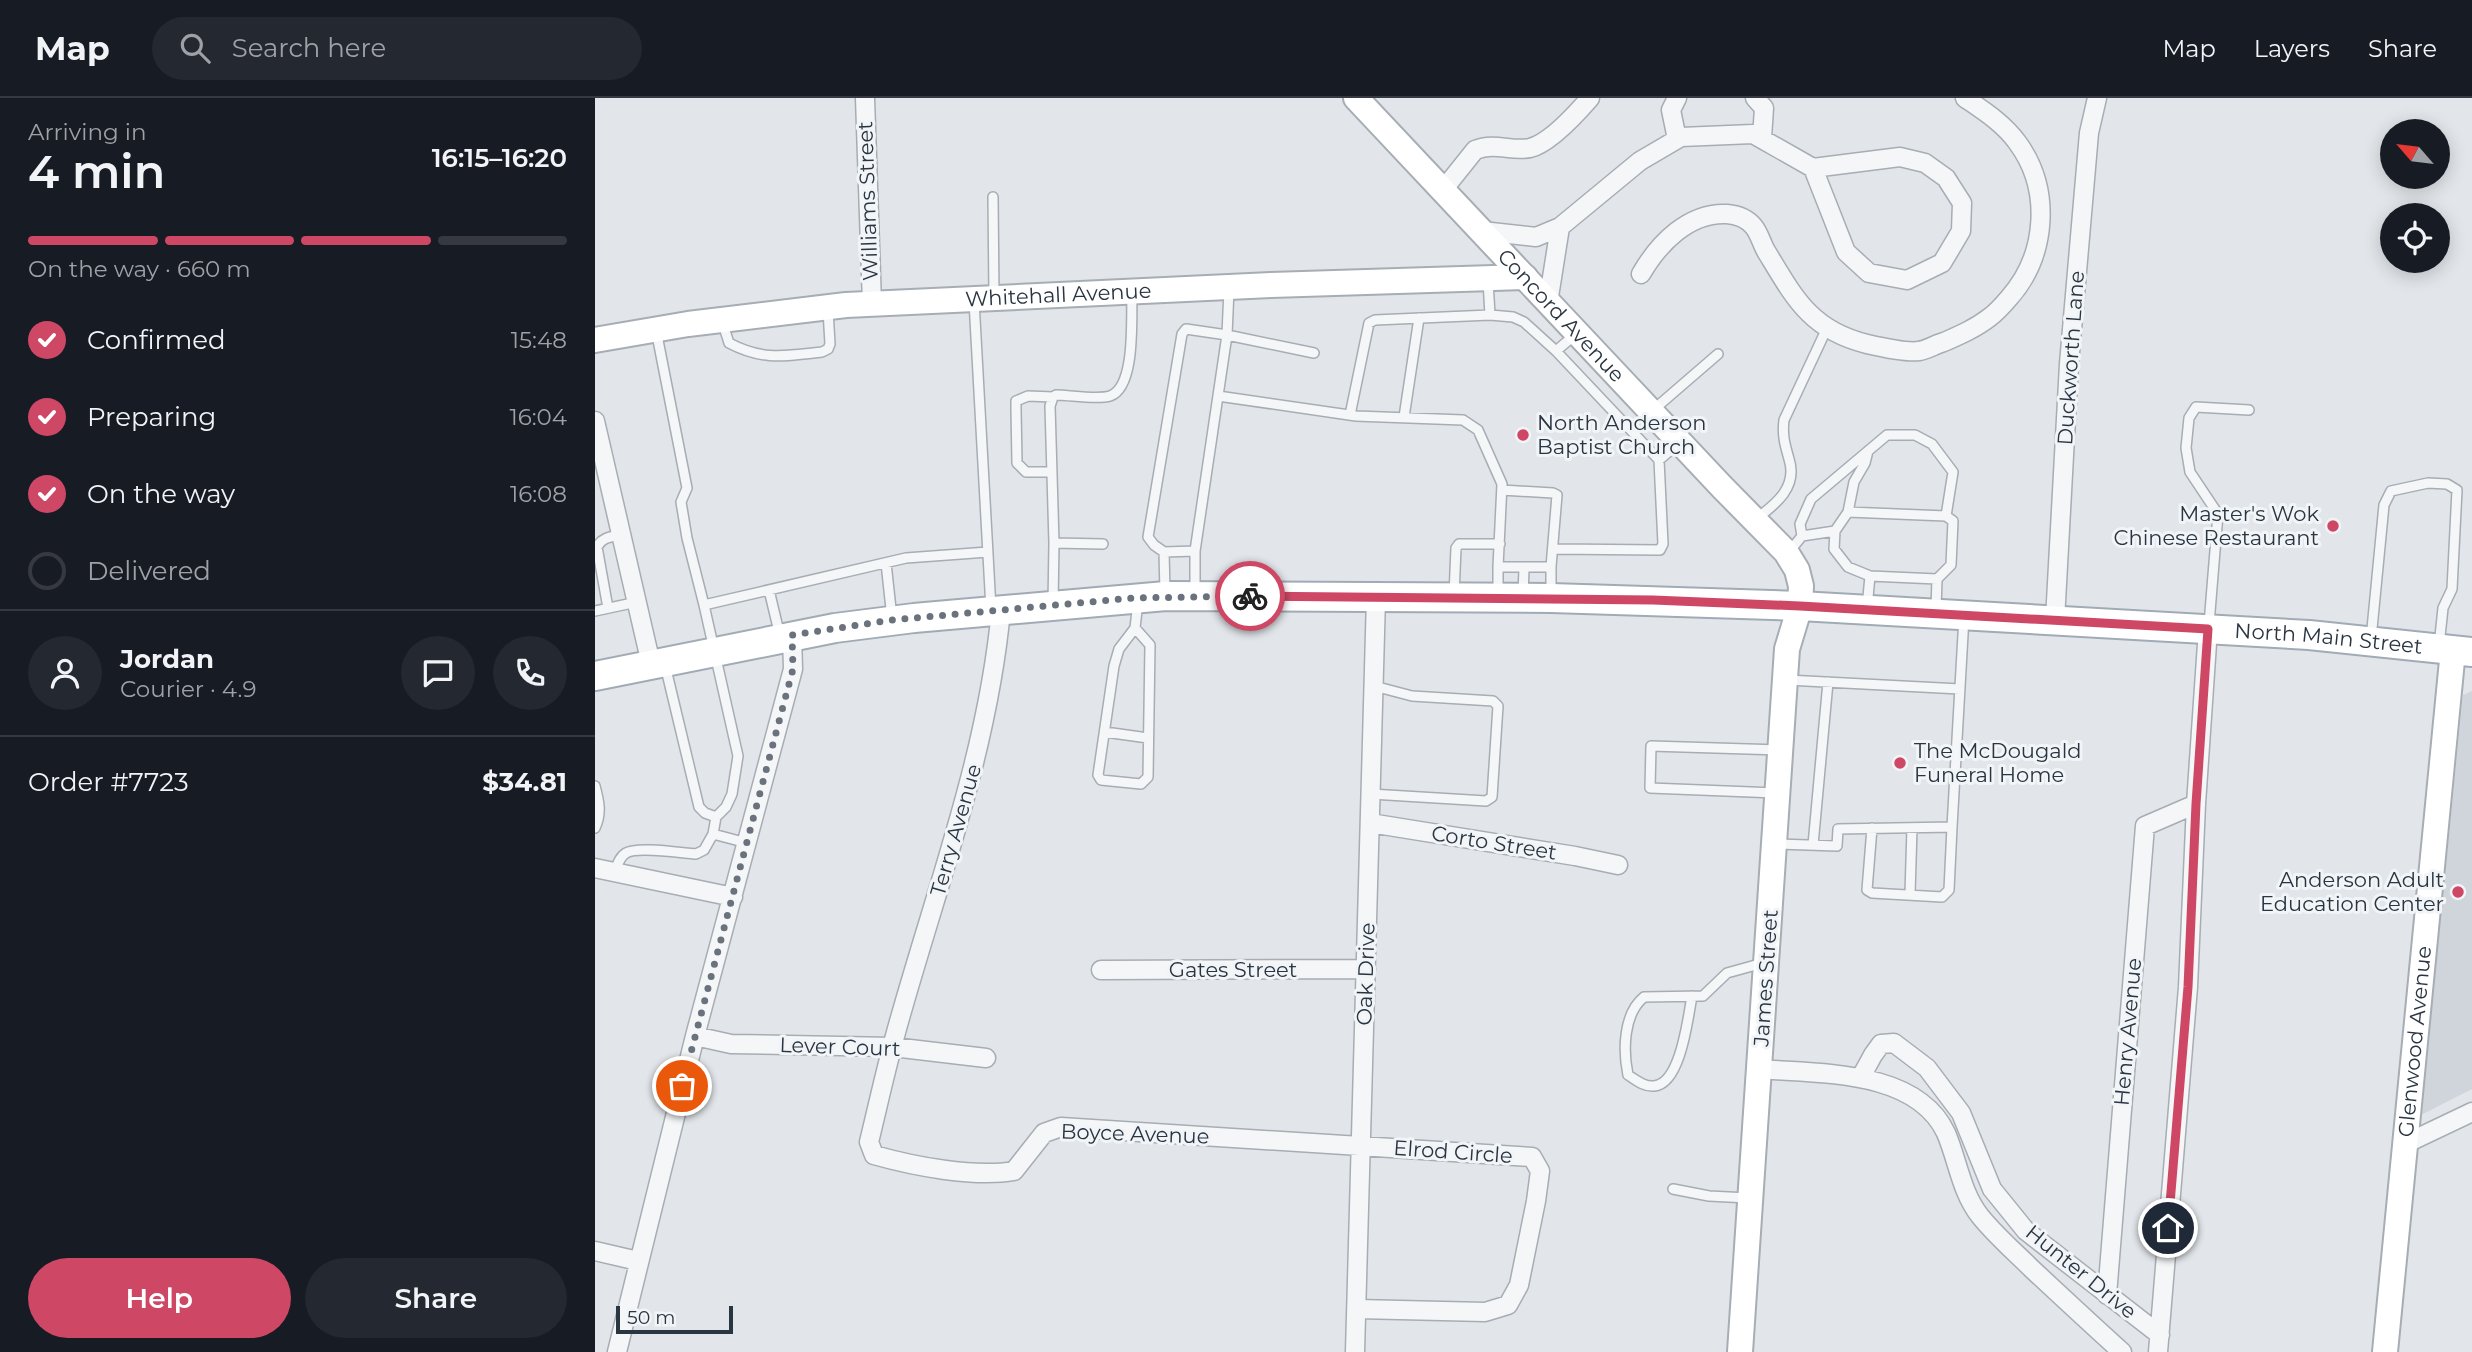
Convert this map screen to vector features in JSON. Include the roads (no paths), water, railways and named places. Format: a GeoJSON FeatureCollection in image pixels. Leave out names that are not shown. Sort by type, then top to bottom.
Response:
{"type":"FeatureCollection","features":[{"type":"Feature","properties":{"kind":"main road","name":"North Main Street"},"geometry":{"type":"LineString","coordinates":[[595,676],[786,636],[892,620],[1152,597],[1195,596],[1551,598],[1800,606],[2208,629],[2455,650]]}},
{"type":"Feature","properties":{"kind":"street","name":"Williams Street"},"geometry":{"type":"LineString","coordinates":[[865,98],[872,304]]}},
{"type":"Feature","properties":{"kind":"street","name":"Concord Avenue"},"geometry":{"type":"LineString","coordinates":[[1356,98],[1755,520],[1795,545],[1800,606]]}},
{"type":"Feature","properties":{"kind":"street"},"geometry":{"type":"LineString","coordinates":[[1443,190],[1475,150],[1497,145],[1529,148],[1541,143],[1590,98]]}},
{"type":"Feature","properties":{"kind":"street"},"geometry":{"type":"LineString","coordinates":[[1677,98],[1671,110],[1677,139]]}},
{"type":"Feature","properties":{"kind":"street"},"geometry":{"type":"LineString","coordinates":[[1755,98],[1764,108],[1762,138]]}},
{"type":"Feature","properties":{"kind":"street"},"geometry":{"type":"LineString","coordinates":[[1641,274],[1662,244],[1693,220],[1717,214],[1740,215],[1755,228],[1760,241],[1805,311],[1846,339],[1918,351],[1963,334],[1993,316],[2014,292],[2028,270],[2040,234],[2042,208],[2030,166],[2018,143],[1995,118],[1965,98]]}},
{"type":"Feature","properties":{"kind":"street","name":"Duckworth Lane"},"geometry":{"type":"LineString","coordinates":[[2055,620],[2070,350],[2089,133],[2097,98]]}},
{"type":"Feature","properties":{"kind":"street"},"geometry":{"type":"LineString","coordinates":[[1482,231],[1536,237],[1560,227],[1640,161],[1681,137],[1753,134],[1814,168],[1900,157],[1925,163],[1946,178],[1962,203],[1961,231],[1942,263],[1907,280],[1869,273],[1846,252],[1814,168]]}},
{"type":"Feature","properties":{"kind":"street"},"geometry":{"type":"LineString","coordinates":[[1548,303],[1560,227]]}},
{"type":"Feature","properties":{"kind":"street","name":"Whitehall Avenue"},"geometry":{"type":"LineString","coordinates":[[595,340],[828,306],[1229,287],[1525,277]]}},
{"type":"Feature","properties":{"kind":"street"},"geometry":{"type":"LineString","coordinates":[[595,421],[637,602],[658,662]]}},
{"type":"Feature","properties":{"kind":"street","name":"Oak Drive"},"geometry":{"type":"LineString","coordinates":[[1355,1352],[1376,597]]}},
{"type":"Feature","properties":{"kind":"street","name":"James Street"},"geometry":{"type":"LineString","coordinates":[[1740,1352],[1787,649],[1800,606]]}},
{"type":"Feature","properties":{"kind":"street","name":"Terry Avenue"},"geometry":{"type":"LineString","coordinates":[[893,1047],[979,747],[997,656],[996,610]]}},
{"type":"Feature","properties":{"kind":"street"},"geometry":{"type":"LineString","coordinates":[[2159,1344],[2188,987],[2196,804],[2208,629]]}},
{"type":"Feature","properties":{"kind":"street"},"geometry":{"type":"LineString","coordinates":[[617,1352],[695,1036],[793,669],[786,636]]}},
{"type":"Feature","properties":{"kind":"street","name":"Glenwood Avenue"},"geometry":{"type":"LineString","coordinates":[[2385,1352],[2455,650]]}},
{"type":"Feature","properties":{"kind":"street","name":"Henry Avenue"},"geometry":{"type":"LineString","coordinates":[[2107,1294],[2145,826],[2196,804]]}},
{"type":"Feature","properties":{"kind":"street","name":"Corto Street"},"geometry":{"type":"LineString","coordinates":[[1370,823],[1618,865]]}},
{"type":"Feature","properties":{"kind":"street"},"geometry":{"type":"LineString","coordinates":[[595,869],[733,897]]}},
{"type":"Feature","properties":{"kind":"street","name":"Gates Street"},"geometry":{"type":"LineString","coordinates":[[1101,970],[1366,969]]}},
{"type":"Feature","properties":{"kind":"street","name":"Lever Court"},"geometry":{"type":"LineString","coordinates":[[695,1036],[731,1044],[893,1047],[986,1058]]}},
{"type":"Feature","properties":{"kind":"street","name":"Hunter Drive"},"geometry":{"type":"LineString","coordinates":[[1861,1077],[1881,1044],[1894,1043],[1927,1068],[1961,1113],[1992,1189],[2026,1231],[2107,1294],[2159,1344]]}},
{"type":"Feature","properties":{"kind":"street","name":"Boyce Avenue"},"geometry":{"type":"LineString","coordinates":[[893,1047],[869,1142],[874,1155],[901,1162],[994,1174],[1014,1171],[1044,1133],[1061,1127],[1361,1146]]}},
{"type":"Feature","properties":{"kind":"street","name":"Hunter Drive"},"geometry":{"type":"LineString","coordinates":[[1759,1069],[1861,1077],[1903,1090],[1929,1111],[1945,1131],[1964,1189],[1979,1215],[2014,1252],[2122,1352]]}},
{"type":"Feature","properties":{"kind":"street"},"geometry":{"type":"LineString","coordinates":[[2405,1144],[2472,1112]]}},
{"type":"Feature","properties":{"kind":"street","name":"Elrod Circle"},"geometry":{"type":"LineString","coordinates":[[1357,1310],[1485,1312],[1508,1305],[1518,1285],[1540,1171],[1532,1157],[1361,1146]]}},
{"type":"Feature","properties":{"kind":"street"},"geometry":{"type":"LineString","coordinates":[[595,1251],[638,1261]]}},
{"type":"Feature","properties":{"kind":"lane"},"geometry":{"type":"LineString","coordinates":[[993,197],[984,298],[988,552],[996,610]]}},
{"type":"Feature","properties":{"kind":"lane"},"geometry":{"type":"LineString","coordinates":[[1487,278],[1490,315]]}},
{"type":"Feature","properties":{"kind":"lane"},"geometry":{"type":"LineString","coordinates":[[1195,596],[1195,551],[1227,335],[1229,287]]}},
{"type":"Feature","properties":{"kind":"lane"},"geometry":{"type":"LineString","coordinates":[[1051,472],[1025,472],[1017,463],[1016,401],[1022,397],[1056,395],[1107,397],[1118,391],[1126,375],[1131,353],[1132,292]]}},
{"type":"Feature","properties":{"kind":"lane"},"geometry":{"type":"LineString","coordinates":[[721,320],[729,343],[740,348],[769,357],[822,352],[828,349],[830,344],[828,306]]}},
{"type":"Feature","properties":{"kind":"lane"},"geometry":{"type":"LineString","coordinates":[[1350,415],[1369,323],[1375,320],[1490,315],[1513,317],[1524,322],[1556,351],[1659,460],[1663,544],[1660,550],[1554,549]]}},
{"type":"Feature","properties":{"kind":"lane"},"geometry":{"type":"LineString","coordinates":[[1404,417],[1419,318]]}},
{"type":"Feature","properties":{"kind":"lane"},"geometry":{"type":"LineString","coordinates":[[1755,520],[1782,496],[1791,481],[1791,464],[1782,431],[1784,420],[1827,328]]}},
{"type":"Feature","properties":{"kind":"lane"},"geometry":{"type":"LineString","coordinates":[[614,873],[619,860],[626,852],[636,850],[695,854],[704,850],[713,834],[716,817],[726,807],[732,794],[738,772],[738,756],[681,502],[687,488],[656,329]]}},
{"type":"Feature","properties":{"kind":"lane"},"geometry":{"type":"LineString","coordinates":[[1195,551],[1164,552],[1148,537],[1182,334],[1186,330],[1227,335],[1314,354]]}},
{"type":"Feature","properties":{"kind":"lane"},"geometry":{"type":"LineString","coordinates":[[1556,351],[1577,332]]}},
{"type":"Feature","properties":{"kind":"lane"},"geometry":{"type":"LineString","coordinates":[[1651,412],[1718,354]]}},
{"type":"Feature","properties":{"kind":"lane"},"geometry":{"type":"LineString","coordinates":[[1218,396],[1350,415],[1463,420],[1478,430],[1502,484],[1499,567],[1510,598]]}},
{"type":"Feature","properties":{"kind":"lane"},"geometry":{"type":"LineString","coordinates":[[1053,397],[1049,406],[1054,543],[1053,606]]}},
{"type":"Feature","properties":{"kind":"lane"},"geometry":{"type":"LineString","coordinates":[[2208,629],[2218,514],[2200,491],[2190,472],[2186,448],[2189,418],[2196,407],[2249,410]]}},
{"type":"Feature","properties":{"kind":"lane"},"geometry":{"type":"LineString","coordinates":[[1795,545],[1800,524],[1811,499],[1887,435],[1915,435],[1931,444],[1953,472],[1946,516]]}},
{"type":"Feature","properties":{"kind":"lane"},"geometry":{"type":"LineString","coordinates":[[1659,460],[1680,443]]}},
{"type":"Feature","properties":{"kind":"lane"},"geometry":{"type":"LineString","coordinates":[[1868,451],[1865,463],[1854,481],[1848,512],[1835,531],[1834,549],[1848,567],[1870,576],[1937,579]]}},
{"type":"Feature","properties":{"kind":"lane"},"geometry":{"type":"LineString","coordinates":[[2371,641],[2385,505],[2391,491],[2428,483],[2447,484],[2457,490],[2452,589],[2443,608],[2455,650]]}},
{"type":"Feature","properties":{"kind":"lane"},"geometry":{"type":"LineString","coordinates":[[1502,490],[1557,495],[1551,598]]}},
{"type":"Feature","properties":{"kind":"lane"},"geometry":{"type":"LineString","coordinates":[[1848,512],[1946,516],[1953,521],[1951,565],[1937,579],[1936,613]]}},
{"type":"Feature","properties":{"kind":"lane"},"geometry":{"type":"LineString","coordinates":[[1795,545],[1835,531]]}},
{"type":"Feature","properties":{"kind":"lane"},"geometry":{"type":"LineString","coordinates":[[608,608],[597,547],[605,538],[621,535]]}},
{"type":"Feature","properties":{"kind":"lane"},"geometry":{"type":"LineString","coordinates":[[1054,543],[1103,544]]}},
{"type":"Feature","properties":{"kind":"lane"},"geometry":{"type":"LineString","coordinates":[[1454,597],[1456,548],[1459,544],[1500,544]]}},
{"type":"Feature","properties":{"kind":"lane"},"geometry":{"type":"LineString","coordinates":[[704,605],[906,558],[988,552]]}},
{"type":"Feature","properties":{"kind":"lane"},"geometry":{"type":"LineString","coordinates":[[1135,628],[1150,645],[1148,777],[1141,783],[1101,780],[1098,775],[1116,658],[1152,597],[1164,552]]}},
{"type":"Feature","properties":{"kind":"lane"},"geometry":{"type":"LineString","coordinates":[[886,563],[892,620]]}},
{"type":"Feature","properties":{"kind":"lane"},"geometry":{"type":"LineString","coordinates":[[1499,567],[1551,567]]}},
{"type":"Feature","properties":{"kind":"lane"},"geometry":{"type":"LineString","coordinates":[[1510,598],[1524,569]]}},
{"type":"Feature","properties":{"kind":"lane"},"geometry":{"type":"LineString","coordinates":[[1867,610],[1870,576]]}},
{"type":"Feature","properties":{"kind":"lane"},"geometry":{"type":"LineString","coordinates":[[769,590],[786,636]]}},
{"type":"Feature","properties":{"kind":"lane"},"geometry":{"type":"LineString","coordinates":[[595,611],[637,602]]}},
{"type":"Feature","properties":{"kind":"lane"},"geometry":{"type":"LineString","coordinates":[[1871,828],[1867,891],[1942,897],[1949,890],[1965,615]]}},
{"type":"Feature","properties":{"kind":"lane"},"geometry":{"type":"LineString","coordinates":[[658,662],[699,807],[705,813],[716,817]]}},
{"type":"Feature","properties":{"kind":"lane"},"geometry":{"type":"LineString","coordinates":[[1786,680],[1960,689]]}},
{"type":"Feature","properties":{"kind":"lane"},"geometry":{"type":"LineString","coordinates":[[1813,845],[1828,682]]}},
{"type":"Feature","properties":{"kind":"lane"},"geometry":{"type":"LineString","coordinates":[[1371,794],[1486,801],[1492,797],[1498,706],[1493,701],[1412,696],[1374,686]]}},
{"type":"Feature","properties":{"kind":"lane"},"geometry":{"type":"LineString","coordinates":[[1105,732],[1148,738]]}},
{"type":"Feature","properties":{"kind":"lane"},"geometry":{"type":"LineString","coordinates":[[1778,793],[1650,788],[1651,746],[1781,750]]}},
{"type":"Feature","properties":{"kind":"lane"},"geometry":{"type":"LineString","coordinates":[[595,786],[600,806],[599,820],[595,828]]}},
{"type":"Feature","properties":{"kind":"lane"},"geometry":{"type":"LineString","coordinates":[[1775,844],[1837,846],[1838,829],[1952,827]]}},
{"type":"Feature","properties":{"kind":"lane"},"geometry":{"type":"LineString","coordinates":[[1910,894],[1912,828]]}},
{"type":"Feature","properties":{"kind":"lane"},"geometry":{"type":"LineString","coordinates":[[713,834],[747,843]]}},
{"type":"Feature","properties":{"kind":"lane"},"geometry":{"type":"LineString","coordinates":[[1692,996],[1682,1047],[1672,1073],[1665,1081],[1655,1086],[1643,1084],[1628,1075],[1624,1058],[1629,1020],[1639,1001],[1644,997],[1692,996],[1703,996],[1727,973],[1768,962]]}},
{"type":"Feature","properties":{"kind":"lane"},"geometry":{"type":"LineString","coordinates":[[1673,1189],[1709,1196],[1750,1198]]}},
{"type":"Feature","properties":{"kind":"place","name":"North Anderson Baptist Church"},"geometry":{"type":"Point","coordinates":[1523,435]}},
{"type":"Feature","properties":{"kind":"place","name":"Master's Wok Chinese Restaurant"},"geometry":{"type":"Point","coordinates":[2333,526]}},
{"type":"Feature","properties":{"kind":"place","name":"The McDougald Funeral Home"},"geometry":{"type":"Point","coordinates":[1900,763]}},
{"type":"Feature","properties":{"kind":"place","name":"Anderson Adult Education Center"},"geometry":{"type":"Point","coordinates":[2458,892]}}]}
